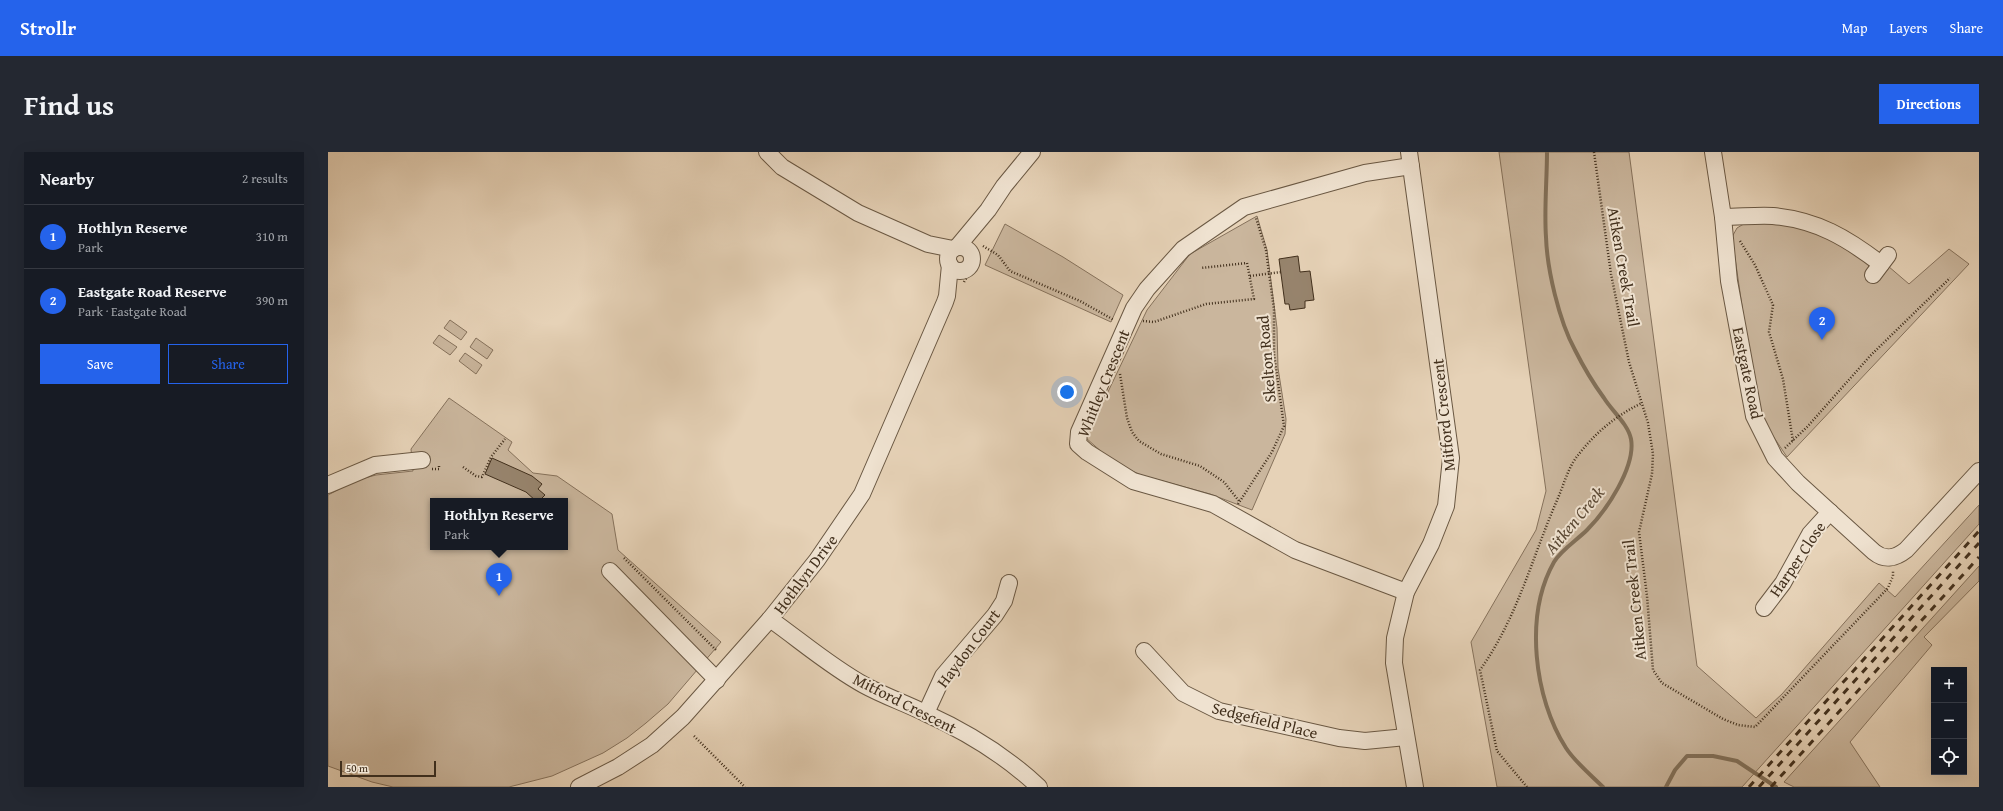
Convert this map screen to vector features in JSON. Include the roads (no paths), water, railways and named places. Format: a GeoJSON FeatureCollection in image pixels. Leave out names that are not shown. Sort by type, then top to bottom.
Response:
{"type":"FeatureCollection","features":[{"type":"Feature","properties":{"kind":"street"},"geometry":{"type":"LineString","coordinates":[[767,152],[782,167],[820,192],[858,213],[928,244],[964,252],[988,210],[1004,186],[1032,152]]}},
{"type":"Feature","properties":{"kind":"street","name":"Eastgate Road"},"geometry":{"type":"LineString","coordinates":[[1713,152],[1723,217],[1729,281],[1754,416],[1775,458],[1798,483],[1879,556],[1894,562],[1979,471]]}},
{"type":"Feature","properties":{"kind":"street","name":"Whitley Crescent"},"geometry":{"type":"LineString","coordinates":[[1406,592],[1295,550],[1213,504],[1133,481],[1087,452],[1078,444],[1079,432],[1134,308],[1188,244],[1237,210],[1252,204],[1410,159]]}},
{"type":"Feature","properties":{"kind":"street","name":"Mitford Crescent"},"geometry":{"type":"LineString","coordinates":[[1410,159],[1451,458],[1446,506],[1431,544],[1406,592],[1395,638],[1394,663],[1415,787]]}},
{"type":"Feature","properties":{"kind":"street"},"geometry":{"type":"LineString","coordinates":[[1723,217],[1772,216],[1801,220],[1828,229],[1858,247],[1881,265]]}},
{"type":"Feature","properties":{"kind":"street","name":"Hothlyn Drive"},"geometry":{"type":"LineString","coordinates":[[947,296],[954,288],[965,270],[955,270],[964,252]]}},
{"type":"Feature","properties":{"kind":"street","name":"Hothlyn Drive"},"geometry":{"type":"LineString","coordinates":[[579,787],[618,767],[652,745],[683,717],[770,618],[817,560],[862,494],[923,355],[964,252]]}},
{"type":"Feature","properties":{"kind":"street"},"geometry":{"type":"LineString","coordinates":[[328,485],[375,465],[422,460]]}},
{"type":"Feature","properties":{"kind":"street","name":"Harper Close"},"geometry":{"type":"LineString","coordinates":[[1763,607],[1783,583],[1810,534],[1830,512]]}},
{"type":"Feature","properties":{"kind":"street"},"geometry":{"type":"LineString","coordinates":[[610,571],[717,680]]}},
{"type":"Feature","properties":{"kind":"street","name":"Haydon Court"},"geometry":{"type":"LineString","coordinates":[[926,713],[943,676],[995,615],[1004,601],[1009,583]]}},
{"type":"Feature","properties":{"kind":"street","name":"Mitford Crescent"},"geometry":{"type":"LineString","coordinates":[[770,618],[826,661],[864,685],[926,713],[988,746],[1024,773],[1039,787]]}},
{"type":"Feature","properties":{"kind":"street","name":"Sedgefield Place"},"geometry":{"type":"LineString","coordinates":[[1144,651],[1183,693],[1219,711],[1339,738],[1365,741],[1406,737]]}},
{"type":"Feature","properties":{"kind":"waterway","name":"Aitken Creek"},"geometry":{"type":"LineString","coordinates":[[1547,152],[1545,226],[1551,279],[1559,310],[1569,338],[1581,362],[1607,403],[1627,428],[1631,439],[1629,462],[1611,500],[1595,522],[1569,545],[1554,562],[1545,583],[1539,606],[1536,631],[1540,681],[1546,705],[1555,728],[1566,748],[1578,763],[1603,787]]}},
{"type":"Feature","properties":{"kind":"waterway","name":"Aitken Creek"},"geometry":{"type":"LineString","coordinates":[[1666,787],[1675,770],[1687,756],[1713,756],[1737,761],[1776,787]]}},
{"type":"Feature","properties":{"kind":"railway"},"geometry":{"type":"LineString","coordinates":[[1749,787],[1979,531]]}},
{"type":"Feature","properties":{"kind":"railway"},"geometry":{"type":"LineString","coordinates":[[1759,787],[1979,543]]}},
{"type":"Feature","properties":{"kind":"railway"},"geometry":{"type":"LineString","coordinates":[[1771,787],[1979,557]]}},
{"type":"Feature","properties":{"kind":"place","name":"Eastgate Road Reserve"},"geometry":{"type":"Point","coordinates":[1822,340]}},
{"type":"Feature","properties":{"kind":"place","name":"Hothlyn Reserve"},"geometry":{"type":"Point","coordinates":[499,596]}}]}
